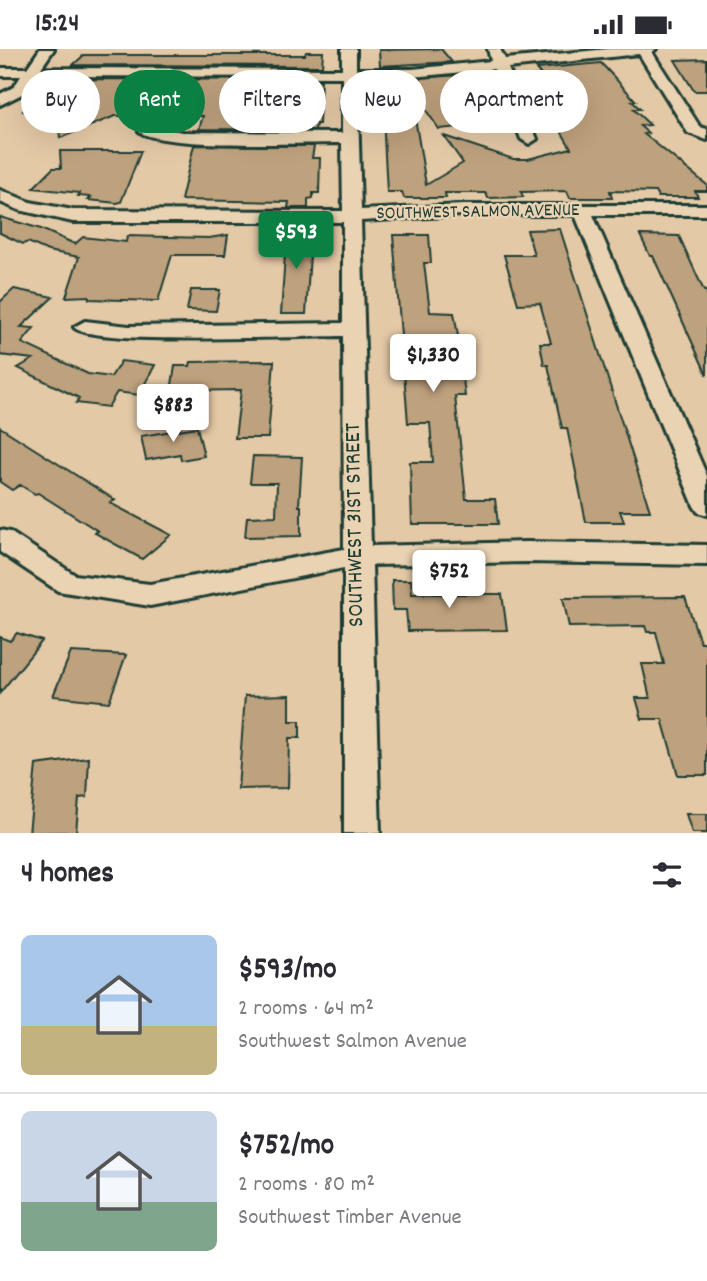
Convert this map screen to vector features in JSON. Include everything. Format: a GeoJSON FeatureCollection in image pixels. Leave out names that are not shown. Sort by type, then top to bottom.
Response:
{"type":"FeatureCollection","features":[{"type":"Feature","properties":{"kind":"street"},"geometry":{"type":"LineString","coordinates":[[34,70],[47,49]]}},
{"type":"Feature","properties":{"kind":"street"},"geometry":{"type":"LineString","coordinates":[[643,49],[694,130],[707,135]]}},
{"type":"Feature","properties":{"kind":"street"},"geometry":{"type":"LineString","coordinates":[[90,70],[349,61],[412,73],[496,56],[649,49]]}},
{"type":"Feature","properties":{"kind":"street"},"geometry":{"type":"LineString","coordinates":[[496,56],[529,139]]}},
{"type":"Feature","properties":{"kind":"street","name":"SOUTHWEST 31ST STREET"},"geometry":{"type":"LineString","coordinates":[[349,61],[362,833]]}},
{"type":"Feature","properties":{"kind":"street"},"geometry":{"type":"LineString","coordinates":[[0,72],[21,72]]}},
{"type":"Feature","properties":{"kind":"street"},"geometry":{"type":"LineString","coordinates":[[0,100],[21,87]]}},
{"type":"Feature","properties":{"kind":"street"},"geometry":{"type":"LineString","coordinates":[[159,133],[184,137],[350,138]]}},
{"type":"Feature","properties":{"kind":"street","name":"SOUTHWEST SALMON AVENUE"},"geometry":{"type":"LineString","coordinates":[[0,195],[25,206],[74,216],[352,216],[463,210],[707,210]]}},
{"type":"Feature","properties":{"kind":"street"},"geometry":{"type":"LineString","coordinates":[[582,210],[707,506]]}},
{"type":"Feature","properties":{"kind":"street"},"geometry":{"type":"LineString","coordinates":[[85,327],[129,332],[353,329]]}},
{"type":"Feature","properties":{"kind":"street"},"geometry":{"type":"LineString","coordinates":[[0,539],[68,584],[150,596],[356,556],[526,552],[707,555]]}},
{"type":"Feature","properties":{"kind":"building"},"geometry":{"type":"Polygon","coordinates":[[[441,49],[452,62],[380,66],[379,50],[441,49]]]}},
{"type":"Feature","properties":{"kind":"building"},"geometry":{"type":"Polygon","coordinates":[[[306,52],[323,52],[322,66],[73,65],[84,55],[305,55],[306,52]]]}},
{"type":"Feature","properties":{"kind":"building"},"geometry":{"type":"Polygon","coordinates":[[[707,59],[707,91],[694,91],[675,60],[707,59]]]}},
{"type":"Feature","properties":{"kind":"building"},"geometry":{"type":"Polygon","coordinates":[[[601,63],[636,101],[632,101],[640,109],[633,109],[650,125],[640,126],[648,133],[644,134],[707,185],[707,191],[695,191],[698,197],[658,197],[656,192],[610,191],[612,198],[570,198],[567,191],[521,192],[523,197],[488,198],[486,193],[445,193],[446,198],[404,198],[402,192],[387,192],[384,133],[418,133],[426,185],[463,163],[444,136],[513,159],[528,159],[571,148],[562,133],[588,133],[588,70],[536,69],[601,63]]]}},
{"type":"Feature","properties":{"kind":"building"},"geometry":{"type":"Polygon","coordinates":[[[440,76],[439,129],[426,110],[426,77],[440,76]]]}},
{"type":"Feature","properties":{"kind":"building"},"geometry":{"type":"Polygon","coordinates":[[[100,79],[114,79],[114,116],[100,122],[100,79]]]}},
{"type":"Feature","properties":{"kind":"building"},"geometry":{"type":"Polygon","coordinates":[[[205,80],[219,80],[219,129],[205,129],[205,80]]]}},
{"type":"Feature","properties":{"kind":"building"},"geometry":{"type":"Polygon","coordinates":[[[60,133],[72,133],[60,138],[60,133]]]}},
{"type":"Feature","properties":{"kind":"building"},"geometry":{"type":"Polygon","coordinates":[[[194,145],[314,146],[312,158],[320,158],[319,193],[313,193],[313,198],[308,199],[308,208],[288,208],[289,202],[181,200],[194,145]]]}},
{"type":"Feature","properties":{"kind":"building"},"geometry":{"type":"Polygon","coordinates":[[[60,151],[141,151],[121,202],[117,203],[88,200],[91,197],[78,196],[80,193],[33,188],[53,168],[61,168],[60,151]]]}},
{"type":"Feature","properties":{"kind":"building"},"geometry":{"type":"Polygon","coordinates":[[[0,217],[41,229],[75,244],[83,237],[126,242],[127,236],[209,238],[228,235],[225,255],[172,255],[158,301],[89,299],[89,296],[66,297],[79,257],[48,251],[28,242],[23,244],[0,233],[0,217]]]}},
{"type":"Feature","properties":{"kind":"building"},"geometry":{"type":"Polygon","coordinates":[[[287,225],[307,225],[306,240],[311,240],[306,314],[281,314],[287,225]]]}},
{"type":"Feature","properties":{"kind":"building"},"geometry":{"type":"Polygon","coordinates":[[[560,229],[650,511],[620,511],[624,522],[586,522],[567,428],[562,428],[548,365],[544,365],[540,343],[551,343],[540,303],[518,304],[504,255],[534,255],[527,230],[560,229]]]}},
{"type":"Feature","properties":{"kind":"building"},"geometry":{"type":"Polygon","coordinates":[[[393,235],[429,235],[431,263],[424,263],[430,312],[454,313],[458,336],[465,396],[455,396],[466,499],[495,499],[498,524],[412,524],[410,462],[433,462],[430,423],[408,423],[393,235]]]}},
{"type":"Feature","properties":{"kind":"building"},"geometry":{"type":"Polygon","coordinates":[[[640,235],[679,236],[704,291],[707,291],[707,375],[653,256],[650,256],[640,235]]]}},
{"type":"Feature","properties":{"kind":"building"},"geometry":{"type":"Polygon","coordinates":[[[14,289],[53,297],[21,327],[34,328],[22,343],[88,374],[111,377],[121,361],[155,365],[139,395],[117,392],[108,407],[76,403],[79,398],[18,368],[33,359],[0,355],[0,302],[14,289]]]}},
{"type":"Feature","properties":{"kind":"building"},"geometry":{"type":"Polygon","coordinates":[[[191,290],[220,290],[216,311],[187,310],[191,290]]]}},
{"type":"Feature","properties":{"kind":"building"},"geometry":{"type":"Polygon","coordinates":[[[274,361],[268,438],[235,438],[241,390],[171,391],[175,366],[190,366],[191,362],[274,361]]]}},
{"type":"Feature","properties":{"kind":"building"},"geometry":{"type":"Polygon","coordinates":[[[0,427],[115,500],[110,503],[171,535],[142,559],[95,533],[98,531],[38,493],[35,494],[20,485],[12,490],[0,482],[0,427]]]}},
{"type":"Feature","properties":{"kind":"building"},"geometry":{"type":"Polygon","coordinates":[[[197,427],[204,456],[181,460],[180,454],[146,460],[141,436],[197,427]]]}},
{"type":"Feature","properties":{"kind":"building"},"geometry":{"type":"Polygon","coordinates":[[[253,456],[302,457],[299,506],[301,536],[245,537],[247,517],[276,516],[277,483],[250,483],[253,456]]]}},
{"type":"Feature","properties":{"kind":"building"},"geometry":{"type":"Polygon","coordinates":[[[392,580],[411,580],[412,594],[502,594],[507,630],[408,631],[406,610],[393,610],[392,580]]]}},
{"type":"Feature","properties":{"kind":"building"},"geometry":{"type":"Polygon","coordinates":[[[685,597],[700,642],[705,642],[707,649],[707,775],[678,775],[662,719],[642,719],[636,698],[650,698],[642,664],[664,664],[656,632],[647,632],[645,626],[569,627],[563,598],[685,597]]]}},
{"type":"Feature","properties":{"kind":"building"},"geometry":{"type":"Polygon","coordinates":[[[17,633],[42,641],[0,693],[0,637],[10,641],[17,633]]]}},
{"type":"Feature","properties":{"kind":"building"},"geometry":{"type":"Polygon","coordinates":[[[71,652],[126,655],[109,702],[53,696],[71,652]]]}},
{"type":"Feature","properties":{"kind":"building"},"geometry":{"type":"Polygon","coordinates":[[[290,695],[290,721],[300,721],[300,738],[289,738],[288,788],[238,789],[245,696],[290,695]]]}},
{"type":"Feature","properties":{"kind":"building"},"geometry":{"type":"Polygon","coordinates":[[[89,758],[87,797],[79,798],[76,832],[29,833],[36,765],[89,758]]]}},
{"type":"Feature","properties":{"kind":"building"},"geometry":{"type":"Polygon","coordinates":[[[686,814],[707,814],[707,833],[692,833],[686,814]]]}}]}
